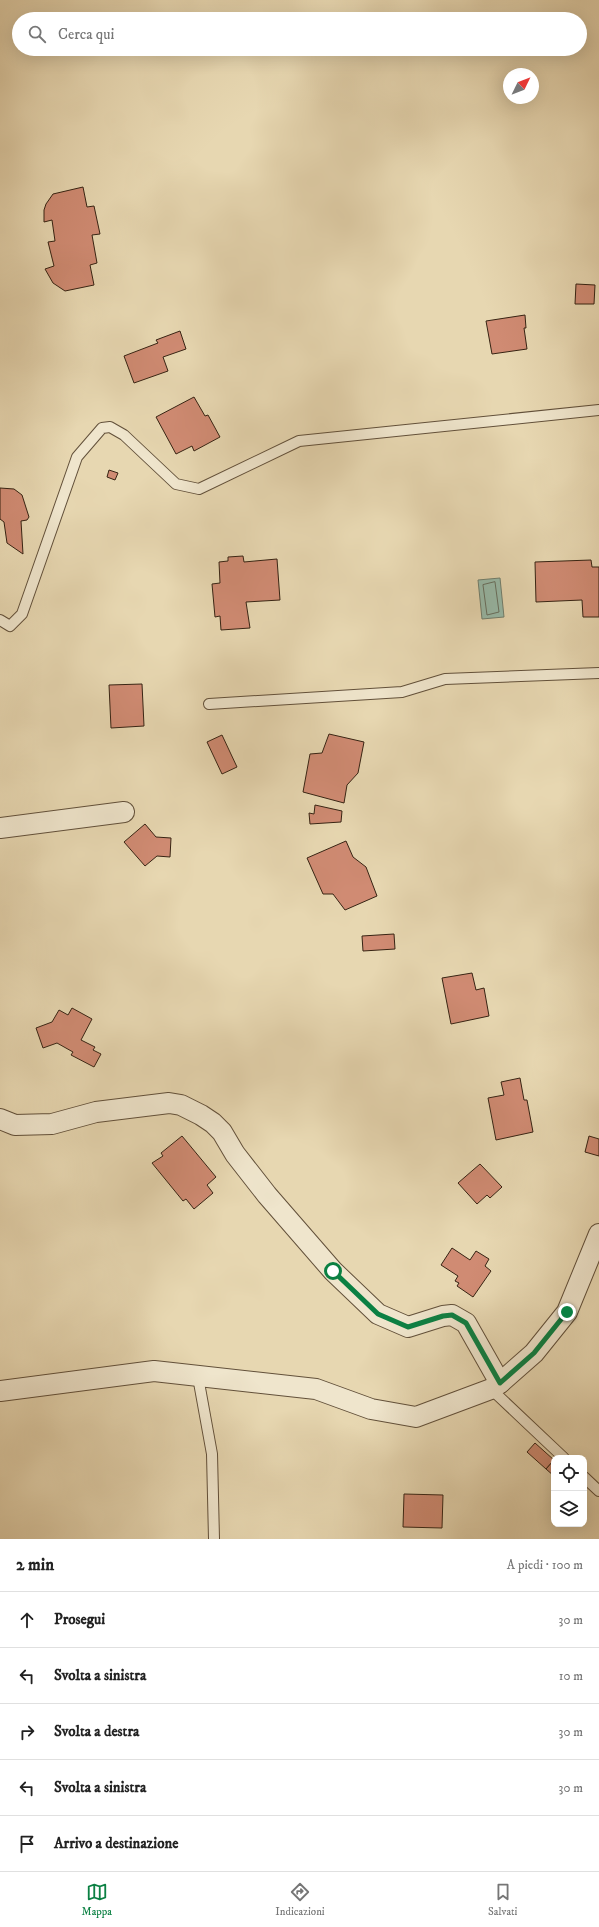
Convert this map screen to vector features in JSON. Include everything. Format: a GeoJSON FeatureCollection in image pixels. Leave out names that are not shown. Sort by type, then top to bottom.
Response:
{"type":"FeatureCollection","features":[{"type":"Feature","properties":{"kind":"street"},"geometry":{"type":"LineString","coordinates":[[0,828],[124,812]]}},
{"type":"Feature","properties":{"kind":"street"},"geometry":{"type":"LineString","coordinates":[[0,1119],[15,1125],[52,1124],[96,1112],[169,1103],[181,1105],[201,1115],[213,1123],[222,1132],[235,1154],[267,1195],[333,1271],[378,1314],[408,1327],[443,1316],[452,1315],[466,1323],[496,1386]]}},
{"type":"Feature","properties":{"kind":"street"},"geometry":{"type":"LineString","coordinates":[[0,1391],[154,1371],[316,1389],[371,1409],[416,1417],[496,1386],[534,1353],[567,1312],[599,1234]]}},
{"type":"Feature","properties":{"kind":"lane"},"geometry":{"type":"LineString","coordinates":[[0,620],[10,626],[22,614],[77,458],[102,428],[110,427],[124,435],[176,484],[199,489],[299,441],[599,410]]}},
{"type":"Feature","properties":{"kind":"lane"},"geometry":{"type":"LineString","coordinates":[[209,704],[402,692],[446,679],[599,673]]}},
{"type":"Feature","properties":{"kind":"lane"},"geometry":{"type":"LineString","coordinates":[[198,1376],[212,1454],[214,1539]]}},
{"type":"Feature","properties":{"kind":"lane"},"geometry":{"type":"LineString","coordinates":[[496,1386],[561,1455]]}},
{"type":"Feature","properties":{"kind":"lane"},"geometry":{"type":"LineString","coordinates":[[587,1480],[599,1491]]}},
{"type":"Feature","properties":{"kind":"water"},"geometry":{"type":"Polygon","coordinates":[[[500,578],[504,617],[482,619],[478,580],[500,578]]]}},
{"type":"Feature","properties":{"kind":"building"},"geometry":{"type":"Polygon","coordinates":[[[83,187],[87,207],[94,206],[100,234],[92,235],[97,263],[90,265],[94,285],[65,291],[53,283],[45,269],[54,266],[48,242],[55,241],[52,220],[44,222],[44,210],[53,194],[83,187]]]}},
{"type":"Feature","properties":{"kind":"building"},"geometry":{"type":"Polygon","coordinates":[[[576,284],[595,285],[594,304],[575,304],[576,284]]]}},
{"type":"Feature","properties":{"kind":"building"},"geometry":{"type":"Polygon","coordinates":[[[525,315],[526,328],[524,328],[527,349],[492,354],[486,321],[525,315]]]}},
{"type":"Feature","properties":{"kind":"building"},"geometry":{"type":"Polygon","coordinates":[[[180,331],[186,349],[163,357],[168,371],[134,383],[124,356],[158,343],[156,340],[180,331]]]}},
{"type":"Feature","properties":{"kind":"building"},"geometry":{"type":"Polygon","coordinates":[[[194,397],[205,416],[208,415],[220,437],[194,451],[192,446],[176,454],[156,417],[194,397]]]}},
{"type":"Feature","properties":{"kind":"building"},"geometry":{"type":"Polygon","coordinates":[[[109,470],[118,473],[115,480],[107,477],[109,470]]]}},
{"type":"Feature","properties":{"kind":"building"},"geometry":{"type":"Polygon","coordinates":[[[0,488],[14,489],[22,495],[29,517],[27,520],[21,521],[23,554],[7,543],[4,522],[0,519],[0,488]]]}},
{"type":"Feature","properties":{"kind":"building"},"geometry":{"type":"Polygon","coordinates":[[[243,556],[244,562],[277,559],[280,600],[246,602],[250,628],[221,630],[220,616],[215,617],[212,584],[220,583],[219,562],[228,561],[228,557],[243,556]]]}},
{"type":"Feature","properties":{"kind":"building"},"geometry":{"type":"Polygon","coordinates":[[[591,560],[592,567],[599,567],[599,617],[583,617],[582,600],[536,602],[535,562],[591,560]]]}},
{"type":"Feature","properties":{"kind":"building"},"geometry":{"type":"Polygon","coordinates":[[[142,684],[144,726],[111,728],[109,685],[142,684]]]}},
{"type":"Feature","properties":{"kind":"building"},"geometry":{"type":"Polygon","coordinates":[[[329,734],[364,742],[358,773],[347,785],[344,803],[303,792],[310,754],[322,753],[329,734]]]}},
{"type":"Feature","properties":{"kind":"building"},"geometry":{"type":"Polygon","coordinates":[[[222,735],[237,767],[222,774],[207,742],[222,735]]]}},
{"type":"Feature","properties":{"kind":"building"},"geometry":{"type":"Polygon","coordinates":[[[315,805],[342,811],[341,822],[310,824],[309,813],[314,814],[315,805]]]}},
{"type":"Feature","properties":{"kind":"building"},"geometry":{"type":"Polygon","coordinates":[[[145,824],[156,837],[171,838],[170,857],[157,856],[145,866],[124,842],[145,824]]]}},
{"type":"Feature","properties":{"kind":"building"},"geometry":{"type":"Polygon","coordinates":[[[346,841],[353,857],[366,867],[377,896],[345,910],[333,894],[323,894],[307,858],[346,841]]]}},
{"type":"Feature","properties":{"kind":"building"},"geometry":{"type":"Polygon","coordinates":[[[394,934],[395,949],[363,951],[362,936],[394,934]]]}},
{"type":"Feature","properties":{"kind":"building"},"geometry":{"type":"Polygon","coordinates":[[[472,973],[476,990],[484,988],[489,1016],[451,1024],[442,978],[472,973]]]}},
{"type":"Feature","properties":{"kind":"building"},"geometry":{"type":"Polygon","coordinates":[[[72,1008],[92,1019],[81,1040],[95,1047],[93,1050],[101,1054],[94,1067],[71,1055],[73,1052],[57,1043],[43,1048],[36,1028],[52,1022],[59,1010],[68,1015],[72,1008]]]}},
{"type":"Feature","properties":{"kind":"building"},"geometry":{"type":"Polygon","coordinates":[[[520,1078],[524,1100],[527,1100],[533,1132],[496,1140],[488,1098],[504,1095],[501,1082],[520,1078]]]}},
{"type":"Feature","properties":{"kind":"building"},"geometry":{"type":"Polygon","coordinates":[[[182,1136],[216,1177],[207,1185],[213,1193],[194,1209],[186,1199],[183,1201],[152,1163],[163,1156],[161,1153],[182,1136]]]}},
{"type":"Feature","properties":{"kind":"building"},"geometry":{"type":"Polygon","coordinates":[[[589,1136],[599,1139],[599,1156],[585,1152],[589,1136]]]}},
{"type":"Feature","properties":{"kind":"building"},"geometry":{"type":"Polygon","coordinates":[[[480,1164],[502,1187],[490,1198],[487,1195],[477,1204],[458,1183],[480,1164]]]}},
{"type":"Feature","properties":{"kind":"building"},"geometry":{"type":"Polygon","coordinates":[[[452,1248],[470,1260],[476,1251],[489,1259],[485,1266],[491,1271],[473,1297],[457,1286],[459,1283],[455,1281],[458,1276],[441,1265],[452,1248]]]}},
{"type":"Feature","properties":{"kind":"building"},"geometry":{"type":"Polygon","coordinates":[[[535,1443],[551,1457],[551,1463],[546,1469],[527,1452],[535,1443]]]}},
{"type":"Feature","properties":{"kind":"building"},"geometry":{"type":"Polygon","coordinates":[[[551,1463],[551,1473],[546,1469],[551,1463]]]}},
{"type":"Feature","properties":{"kind":"building"},"geometry":{"type":"Polygon","coordinates":[[[404,1494],[443,1495],[442,1528],[403,1527],[404,1494]]]}},
{"type":"Feature","properties":{"kind":"route"},"geometry":{"type":"LineString","coordinates":[[333,1271],[378,1314],[408,1327],[443,1316],[452,1315],[466,1323],[500,1383],[534,1353],[567,1312]]}}]}
